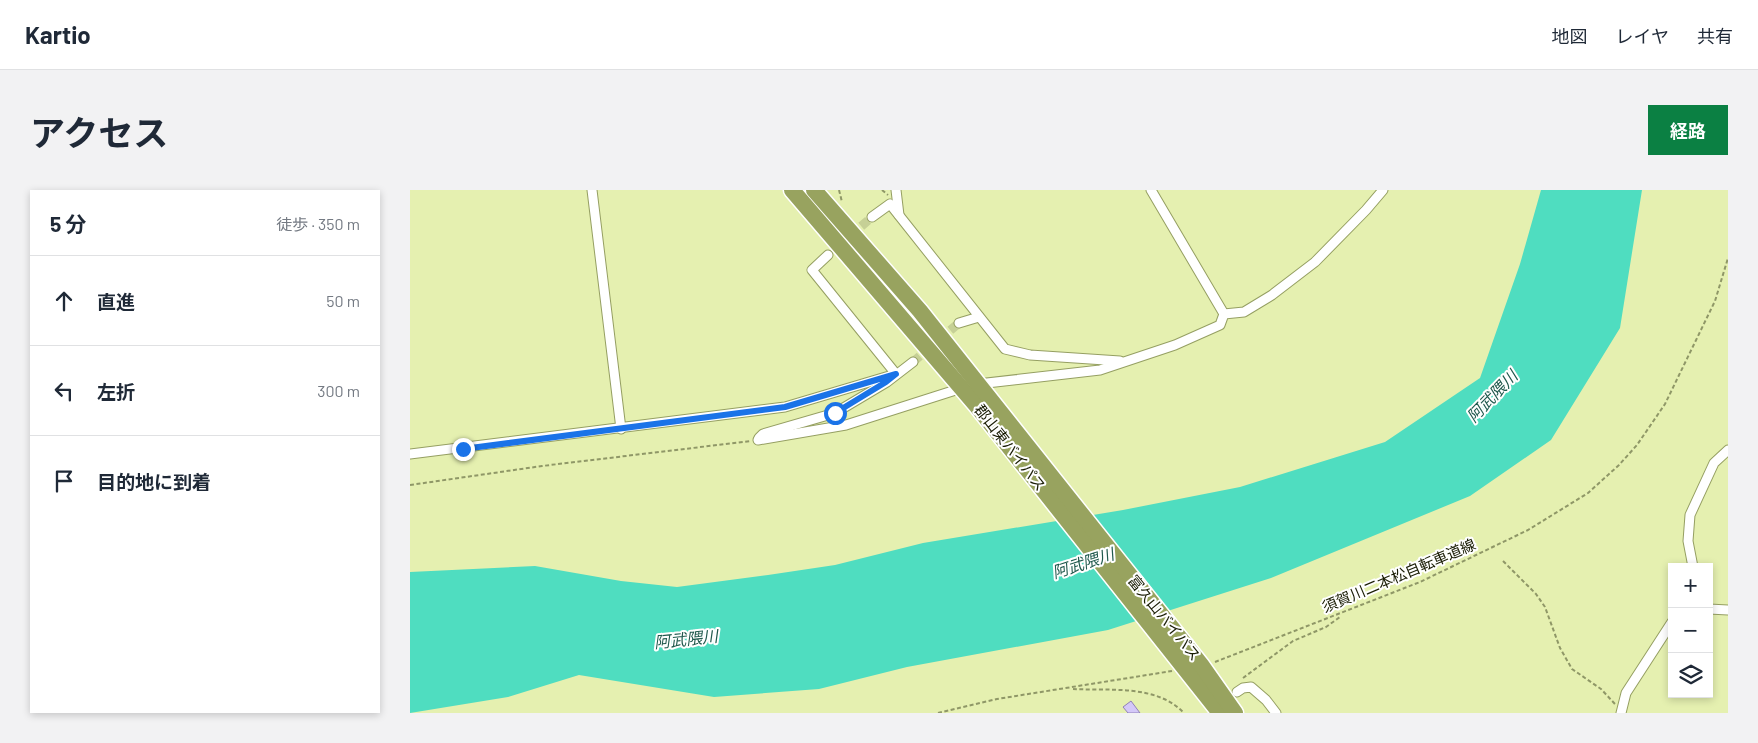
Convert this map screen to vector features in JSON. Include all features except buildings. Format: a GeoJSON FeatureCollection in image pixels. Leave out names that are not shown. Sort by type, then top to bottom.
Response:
{"type":"FeatureCollection","features":[{"type":"Feature","properties":{"kind":"highway","name":"郡山東バイパス"},"geometry":{"type":"LineString","coordinates":[[792,190],[976,405],[1175,665],[1220,713]]}},
{"type":"Feature","properties":{"kind":"highway","name":"郡山東バイパス"},"geometry":{"type":"LineString","coordinates":[[814,190],[920,311],[978,384]]}},
{"type":"Feature","properties":{"kind":"highway","name":"富久山バイパス"},"geometry":{"type":"LineString","coordinates":[[978,384],[1197,660],[1235,713]]}},
{"type":"Feature","properties":{"kind":"street"},"geometry":{"type":"LineString","coordinates":[[592,190],[621,429]]}},
{"type":"Feature","properties":{"kind":"street"},"geometry":{"type":"LineString","coordinates":[[896,190],[899,216]]}},
{"type":"Feature","properties":{"kind":"street"},"geometry":{"type":"LineString","coordinates":[[1151,190],[1224,314]]}},
{"type":"Feature","properties":{"kind":"street"},"geometry":{"type":"LineString","coordinates":[[1224,314],[1244,312],[1272,295],[1315,262],[1366,210],[1382,190]]}},
{"type":"Feature","properties":{"kind":"street"},"geometry":{"type":"LineString","coordinates":[[872,217],[890,204],[979,318],[1006,349],[1030,355],[1127,361]]}},
{"type":"Feature","properties":{"kind":"street"},"geometry":{"type":"LineString","coordinates":[[828,255],[812,270],[896,374]]}},
{"type":"Feature","properties":{"kind":"street"},"geometry":{"type":"LineString","coordinates":[[978,384],[1100,370],[1174,345],[1220,325],[1224,314]]}},
{"type":"Feature","properties":{"kind":"street"},"geometry":{"type":"LineString","coordinates":[[958,322],[979,318]]}},
{"type":"Feature","properties":{"kind":"street"},"geometry":{"type":"LineString","coordinates":[[758,440],[763,434],[835,413],[886,382],[913,362]]}},
{"type":"Feature","properties":{"kind":"street"},"geometry":{"type":"LineString","coordinates":[[410,454],[785,407],[896,374]]}},
{"type":"Feature","properties":{"kind":"street"},"geometry":{"type":"LineString","coordinates":[[758,440],[838,427],[962,388]]}},
{"type":"Feature","properties":{"kind":"street"},"geometry":{"type":"LineString","coordinates":[[1692,563],[1688,540],[1690,515],[1714,463],[1728,450]]}},
{"type":"Feature","properties":{"kind":"street"},"geometry":{"type":"LineString","coordinates":[[1713,610],[1728,610]]}},
{"type":"Feature","properties":{"kind":"street"},"geometry":{"type":"LineString","coordinates":[[1622,712],[1626,693],[1668,628]]}},
{"type":"Feature","properties":{"kind":"street"},"geometry":{"type":"LineString","coordinates":[[1237,692],[1243,688],[1252,687],[1276,713]]}},
{"type":"Feature","properties":{"kind":"path","name":"須賀川二本松自転車道線"},"geometry":{"type":"LineString","coordinates":[[1197,660],[1344,614],[1420,582],[1528,530],[1588,493],[1619,465],[1637,445],[1666,404],[1715,301],[1728,258]]}},
{"type":"Feature","properties":{"kind":"path"},"geometry":{"type":"LineString","coordinates":[[410,486],[542,466],[758,440]]}},
{"type":"Feature","properties":{"kind":"path"},"geometry":{"type":"LineString","coordinates":[[1503,561],[1536,594],[1545,608],[1560,648],[1572,669],[1601,689],[1622,712]]}},
{"type":"Feature","properties":{"kind":"path"},"geometry":{"type":"LineString","coordinates":[[1240,682],[1293,641],[1326,627],[1344,614]]}},
{"type":"Feature","properties":{"kind":"path"},"geometry":{"type":"LineString","coordinates":[[938,713],[998,699],[1067,689],[1175,665]]}},
{"type":"Feature","properties":{"kind":"path"},"geometry":{"type":"LineString","coordinates":[[1067,689],[1147,693],[1166,698],[1184,713]]}},
{"type":"Feature","properties":{"kind":"water","name":"阿武隈川"},"geometry":{"type":"Polygon","coordinates":[[[1541,190],[1642,190],[1620,328],[1551,440],[1470,496],[1271,578],[1108,630],[907,667],[819,689],[714,697],[579,675],[508,697],[410,713],[410,572],[535,566],[621,581],[677,587],[768,575],[835,565],[923,543],[1123,510],[1240,487],[1385,442],[1480,378],[1520,264],[1541,190]]]}},
{"type":"Feature","properties":{"kind":"tunnel"},"geometry":{"type":"LineString","coordinates":[[851,235],[872,217]]}},
{"type":"Feature","properties":{"kind":"tunnel"},"geometry":{"type":"LineString","coordinates":[[940,339],[959,323]]}},
{"type":"Feature","properties":{"kind":"tunnel"},"geometry":{"type":"LineString","coordinates":[[913,362],[930,347]]}},
{"type":"Feature","properties":{"kind":"route"},"geometry":{"type":"LineString","coordinates":[[463,449],[785,407],[896,374],[835,413]]}}]}
